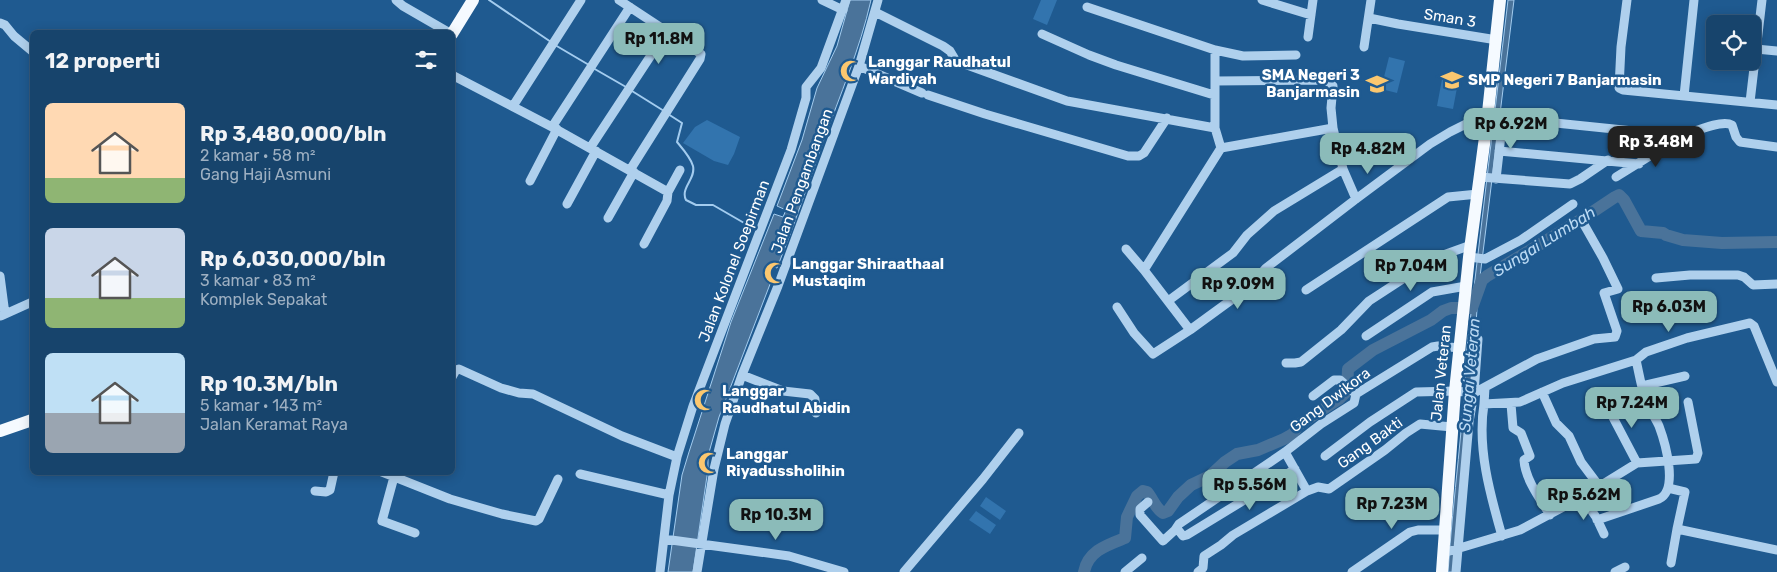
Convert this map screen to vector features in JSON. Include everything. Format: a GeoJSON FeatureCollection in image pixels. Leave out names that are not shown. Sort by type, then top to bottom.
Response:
{"type":"FeatureCollection","features":[{"type":"Feature","properties":{"kind":"main road"},"geometry":{"type":"LineString","coordinates":[[454,30],[473,0]]}},
{"type":"Feature","properties":{"kind":"main road","name":"Jalan Veteran"},"geometry":{"type":"LineString","coordinates":[[1442,572],[1452,551],[1444,530],[1452,427],[1458,391],[1466,286],[1474,254],[1478,194],[1489,178],[1500,0]]}},
{"type":"Feature","properties":{"kind":"main road"},"geometry":{"type":"LineString","coordinates":[[0,431],[30,421]]}},
{"type":"Feature","properties":{"kind":"street"},"geometry":{"type":"LineString","coordinates":[[396,0],[445,30]]}},
{"type":"Feature","properties":{"kind":"street"},"geometry":{"type":"LineString","coordinates":[[513,106],[582,0]]}},
{"type":"Feature","properties":{"kind":"street"},"geometry":{"type":"LineString","coordinates":[[608,218],[632,171],[701,56],[699,52],[619,0]]}},
{"type":"Feature","properties":{"kind":"street"},"geometry":{"type":"LineString","coordinates":[[822,0],[843,10]]}},
{"type":"Feature","properties":{"kind":"street","name":"Jalan Kolonel Soepirman"},"geometry":{"type":"LineString","coordinates":[[660,572],[667,539],[669,494],[677,457],[693,406],[792,150],[806,98],[806,87],[821,68],[846,0]]}},
{"type":"Feature","properties":{"kind":"street","name":"Jalan Pengambangan"},"geometry":{"type":"LineString","coordinates":[[696,572],[720,444],[742,375],[781,277],[859,66],[878,0]]}},
{"type":"Feature","properties":{"kind":"street"},"geometry":{"type":"LineString","coordinates":[[1262,0],[1311,15]]}},
{"type":"Feature","properties":{"kind":"street"},"geometry":{"type":"LineString","coordinates":[[1308,37],[1313,0]]}},
{"type":"Feature","properties":{"kind":"street"},"geometry":{"type":"LineString","coordinates":[[1364,47],[1370,0]]}},
{"type":"Feature","properties":{"kind":"street"},"geometry":{"type":"LineString","coordinates":[[1627,0],[1621,47],[1619,88],[1623,90],[1777,105]]}},
{"type":"Feature","properties":{"kind":"street"},"geometry":{"type":"LineString","coordinates":[[1684,96],[1694,0]]}},
{"type":"Feature","properties":{"kind":"street"},"geometry":{"type":"LineString","coordinates":[[1760,15],[1762,0]]}},
{"type":"Feature","properties":{"kind":"street"},"geometry":{"type":"LineString","coordinates":[[530,181],[555,128],[630,7]]}},
{"type":"Feature","properties":{"kind":"street"},"geometry":{"type":"LineString","coordinates":[[1087,7],[1214,50],[1243,56],[1296,56]]}},
{"type":"Feature","properties":{"kind":"street"},"geometry":{"type":"LineString","coordinates":[[875,12],[943,46],[950,51],[956,61],[1067,101],[1216,128]]}},
{"type":"Feature","properties":{"kind":"street","name":"Sman 3"},"geometry":{"type":"LineString","coordinates":[[1369,18],[1497,40]]}},
{"type":"Feature","properties":{"kind":"street"},"geometry":{"type":"LineString","coordinates":[[0,23],[5,25],[14,36],[30,49]]}},
{"type":"Feature","properties":{"kind":"street"},"geometry":{"type":"LineString","coordinates":[[567,204],[593,150],[626,93],[667,31]]}},
{"type":"Feature","properties":{"kind":"street"},"geometry":{"type":"LineString","coordinates":[[1042,34],[1116,65],[1214,95]]}},
{"type":"Feature","properties":{"kind":"street"},"geometry":{"type":"LineString","coordinates":[[1761,49],[1777,51]]}},
{"type":"Feature","properties":{"kind":"street"},"geometry":{"type":"LineString","coordinates":[[1144,270],[1221,148],[1216,128],[1214,50]]}},
{"type":"Feature","properties":{"kind":"street"},"geometry":{"type":"LineString","coordinates":[[859,66],[925,94],[985,114],[1128,156],[1138,156],[1144,152],[1167,118]]}},
{"type":"Feature","properties":{"kind":"street"},"geometry":{"type":"LineString","coordinates":[[1750,102],[1754,70]]}},
{"type":"Feature","properties":{"kind":"street"},"geometry":{"type":"LineString","coordinates":[[455,77],[555,128],[668,192]]}},
{"type":"Feature","properties":{"kind":"street"},"geometry":{"type":"LineString","coordinates":[[1215,81],[1318,80],[1330,82],[1332,86],[1331,108],[1343,169],[1356,198]]}},
{"type":"Feature","properties":{"kind":"street"},"geometry":{"type":"LineString","coordinates":[[1494,118],[1499,151],[1489,178],[1570,184],[1608,160]]}},
{"type":"Feature","properties":{"kind":"street"},"geometry":{"type":"LineString","coordinates":[[1117,307],[1134,333],[1153,354],[1249,287],[1266,268],[1356,198],[1430,144],[1472,122],[1494,118],[1682,136]]}},
{"type":"Feature","properties":{"kind":"street"},"geometry":{"type":"LineString","coordinates":[[1616,177],[1682,136],[1727,123],[1732,126],[1740,142],[1777,147]]}},
{"type":"Feature","properties":{"kind":"street"},"geometry":{"type":"LineString","coordinates":[[1221,148],[1334,128]]}},
{"type":"Feature","properties":{"kind":"street"},"geometry":{"type":"LineString","coordinates":[[1499,151],[1639,164]]}},
{"type":"Feature","properties":{"kind":"street"},"geometry":{"type":"LineString","coordinates":[[1168,301],[1233,253],[1247,235],[1274,211],[1343,169]]}},
{"type":"Feature","properties":{"kind":"street"},"geometry":{"type":"LineString","coordinates":[[644,244],[667,201],[668,192],[680,170]]}},
{"type":"Feature","properties":{"kind":"street"},"geometry":{"type":"LineString","coordinates":[[1306,290],[1448,197],[1478,194]]}},
{"type":"Feature","properties":{"kind":"street"},"geometry":{"type":"LineString","coordinates":[[1286,363],[1295,364],[1301,362],[1341,330],[1370,301],[1427,262],[1442,255],[1474,254],[1485,258],[1521,240],[1573,204]]}},
{"type":"Feature","properties":{"kind":"street"},"geometry":{"type":"LineString","coordinates":[[1325,456],[1363,427],[1416,392],[1458,391],[1473,393],[1486,388],[1537,359],[1594,339],[1612,338],[1617,335],[1604,293],[1618,289],[1582,221]]}},
{"type":"Feature","properties":{"kind":"street"},"geometry":{"type":"LineString","coordinates":[[1126,249],[1190,330]]}},
{"type":"Feature","properties":{"kind":"street"},"geometry":{"type":"LineString","coordinates":[[1656,278],[1690,275],[1738,275],[1744,277],[1753,285],[1777,284]]}},
{"type":"Feature","properties":{"kind":"street"},"geometry":{"type":"LineString","coordinates":[[0,276],[3,315],[30,303]]}},
{"type":"Feature","properties":{"kind":"street"},"geometry":{"type":"LineString","coordinates":[[1366,336],[1432,292],[1466,286]]}},
{"type":"Feature","properties":{"kind":"street"},"geometry":{"type":"LineString","coordinates":[[1484,404],[1520,402],[1563,383],[1636,360],[1646,352],[1687,338],[1750,323],[1754,326],[1777,382]]}},
{"type":"Feature","properties":{"kind":"street"},"geometry":{"type":"LineString","coordinates":[[1456,572],[1452,551],[1473,393],[1478,339]]}},
{"type":"Feature","properties":{"kind":"street","name":"Gang Dwikora"},"geometry":{"type":"LineString","coordinates":[[1148,502],[1140,509],[1140,515],[1160,544],[1180,524],[1285,452],[1321,424],[1354,403],[1355,392],[1432,347],[1460,348]]}},
{"type":"Feature","properties":{"kind":"street"},"geometry":{"type":"LineString","coordinates":[[1598,520],[1664,497],[1668,488],[1668,461],[1659,427],[1645,398],[1636,360]]}},
{"type":"Feature","properties":{"kind":"street"},"geometry":{"type":"LineString","coordinates":[[455,372],[459,369],[501,388],[519,393],[533,394],[637,443],[677,457]]}},
{"type":"Feature","properties":{"kind":"street"},"geometry":{"type":"LineString","coordinates":[[742,375],[783,392],[791,391],[812,395],[816,402],[816,413]]}},
{"type":"Feature","properties":{"kind":"street"},"geometry":{"type":"LineString","coordinates":[[1642,386],[1685,376]]}},
{"type":"Feature","properties":{"kind":"street"},"geometry":{"type":"LineString","coordinates":[[1313,396],[1334,380],[1340,380],[1355,392]]}},
{"type":"Feature","properties":{"kind":"street"},"geometry":{"type":"LineString","coordinates":[[1486,388],[1482,419],[1482,443],[1488,481],[1502,536]]}},
{"type":"Feature","properties":{"kind":"street"},"geometry":{"type":"LineString","coordinates":[[1542,392],[1556,422],[1569,436],[1581,462],[1599,486]]}},
{"type":"Feature","properties":{"kind":"street"},"geometry":{"type":"LineString","coordinates":[[1452,551],[1520,530],[1582,497],[1637,463],[1694,460],[1697,458],[1688,402]]}},
{"type":"Feature","properties":{"kind":"street"},"geometry":{"type":"LineString","coordinates":[[1511,404],[1514,428],[1521,433],[1530,456],[1524,460],[1524,464],[1530,480],[1550,515]]}},
{"type":"Feature","properties":{"kind":"street"},"geometry":{"type":"LineString","coordinates":[[1607,406],[1637,463]]}},
{"type":"Feature","properties":{"kind":"street","name":"Gang Bakti"},"geometry":{"type":"LineString","coordinates":[[1307,491],[1318,487],[1330,489],[1420,424],[1452,427]]}},
{"type":"Feature","properties":{"kind":"street"},"geometry":{"type":"LineString","coordinates":[[904,572],[983,479],[1019,433]]}},
{"type":"Feature","properties":{"kind":"street"},"geometry":{"type":"LineString","coordinates":[[1198,572],[1203,568],[1204,556],[1233,535],[1307,491],[1285,452]]}},
{"type":"Feature","properties":{"kind":"street"},"geometry":{"type":"LineString","coordinates":[[1175,530],[1179,531],[1183,536],[1187,535],[1295,469]]}},
{"type":"Feature","properties":{"kind":"street"},"geometry":{"type":"LineString","coordinates":[[580,474],[669,494]]}},
{"type":"Feature","properties":{"kind":"street"},"geometry":{"type":"LineString","coordinates":[[315,490],[326,492],[330,490],[333,475]]}},
{"type":"Feature","properties":{"kind":"street"},"geometry":{"type":"LineString","coordinates":[[389,475],[450,499],[502,514],[536,521],[539,519],[558,479]]}},
{"type":"Feature","properties":{"kind":"street"},"geometry":{"type":"LineString","coordinates":[[394,477],[382,521],[415,533]]}},
{"type":"Feature","properties":{"kind":"street"},"geometry":{"type":"LineString","coordinates":[[1668,488],[1685,492],[1671,563]]}},
{"type":"Feature","properties":{"kind":"street"},"geometry":{"type":"LineString","coordinates":[[1582,497],[1598,520],[1604,534]]}},
{"type":"Feature","properties":{"kind":"street"},"geometry":{"type":"LineString","coordinates":[[1677,529],[1777,550]]}},
{"type":"Feature","properties":{"kind":"street"},"geometry":{"type":"LineString","coordinates":[[1352,572],[1410,532],[1418,530],[1444,530]]}},
{"type":"Feature","properties":{"kind":"street"},"geometry":{"type":"LineString","coordinates":[[667,539],[789,556],[844,572]]}},
{"type":"Feature","properties":{"kind":"street"},"geometry":{"type":"LineString","coordinates":[[1125,572],[1142,558]]}},
{"type":"Feature","properties":{"kind":"street"},"geometry":{"type":"LineString","coordinates":[[1615,572],[1625,567]]}},
{"type":"Feature","properties":{"kind":"shaded area"},"geometry":{"type":"Polygon","coordinates":[[[1041,0],[1057,0],[1047,25],[1033,19],[1041,0]]]}},
{"type":"Feature","properties":{"kind":"shaded area"},"geometry":{"type":"Polygon","coordinates":[[[1389,57],[1405,61],[1397,93],[1381,89],[1389,57]]]}},
{"type":"Feature","properties":{"kind":"shaded area"},"geometry":{"type":"Polygon","coordinates":[[[1443,74],[1459,77],[1453,109],[1437,106],[1443,74]]]}},
{"type":"Feature","properties":{"kind":"shaded area"},"geometry":{"type":"Polygon","coordinates":[[[707,120],[740,137],[728,165],[714,161],[683,143],[695,127],[707,120]]]}},
{"type":"Feature","properties":{"kind":"shaded area"},"geometry":{"type":"Polygon","coordinates":[[[986,497],[1006,511],[1000,520],[980,506],[986,497]]]}},
{"type":"Feature","properties":{"kind":"shaded area"},"geometry":{"type":"Polygon","coordinates":[[[976,511],[996,525],[990,534],[969,520],[976,511]]]}},
{"type":"Feature","properties":{"kind":"water"},"geometry":{"type":"Polygon","coordinates":[[[850,0],[871,0],[855,54],[795,221],[777,268],[772,266],[767,276],[772,279],[719,417],[708,456],[708,469],[693,572],[668,572],[682,475],[689,452],[731,322],[774,214],[783,217],[786,210],[777,206],[802,140],[817,88],[837,46],[850,0]]]}},
{"type":"Feature","properties":{"kind":"water","name":"Sungai Veteran"},"geometry":{"type":"Polygon","coordinates":[[[1508,0],[1514,0],[1478,293],[1456,572],[1448,572],[1467,347],[1508,0]]]}},
{"type":"Feature","properties":{"kind":"waterway"},"geometry":{"type":"LineString","coordinates":[[489,0],[551,42]]}},
{"type":"Feature","properties":{"kind":"waterway"},"geometry":{"type":"LineString","coordinates":[[555,45],[589,65]]}},
{"type":"Feature","properties":{"kind":"waterway"},"geometry":{"type":"LineString","coordinates":[[593,68],[626,87]]}},
{"type":"Feature","properties":{"kind":"waterway"},"geometry":{"type":"LineString","coordinates":[[632,91],[664,111]]}},
{"type":"Feature","properties":{"kind":"waterway"},"geometry":{"type":"LineString","coordinates":[[668,114],[682,123],[677,142],[693,166],[692,175],[685,191],[686,200],[696,205],[713,205],[758,231]]}},
{"type":"Feature","properties":{"kind":"waterway","name":"Sungai Lumbah"},"geometry":{"type":"LineString","coordinates":[[1084,572],[1086,565],[1094,554],[1105,546],[1125,538],[1127,517],[1137,496],[1143,491],[1147,492],[1158,509],[1163,513],[1168,511],[1178,497],[1191,485],[1210,476],[1237,454],[1258,450],[1293,434],[1298,425],[1339,399],[1347,391],[1348,369],[1373,350],[1431,320],[1443,311],[1451,308],[1472,308],[1482,280],[1487,276],[1619,195],[1624,200],[1641,231],[1663,233],[1683,240],[1722,243],[1777,242]]}},
{"type":"Feature","properties":{"kind":"place","name":"Langgar Raudhatul Wardiyah"},"geometry":{"type":"Point","coordinates":[851,71]}},
{"type":"Feature","properties":{"kind":"place","name":"SMP Negeri 7 Banjarmasin"},"geometry":{"type":"Point","coordinates":[1452,80]}},
{"type":"Feature","properties":{"kind":"place","name":"SMA Negeri 3 Banjarmasin"},"geometry":{"type":"Point","coordinates":[1377,84]}},
{"type":"Feature","properties":{"kind":"place","name":"Langgar Shiraathaal Mustaqim"},"geometry":{"type":"Point","coordinates":[775,273]}},
{"type":"Feature","properties":{"kind":"place","name":"Langgar Raudhatul Abidin"},"geometry":{"type":"Point","coordinates":[705,400]}},
{"type":"Feature","properties":{"kind":"place","name":"Langgar Riyadussholihin"},"geometry":{"type":"Point","coordinates":[709,463]}}]}
